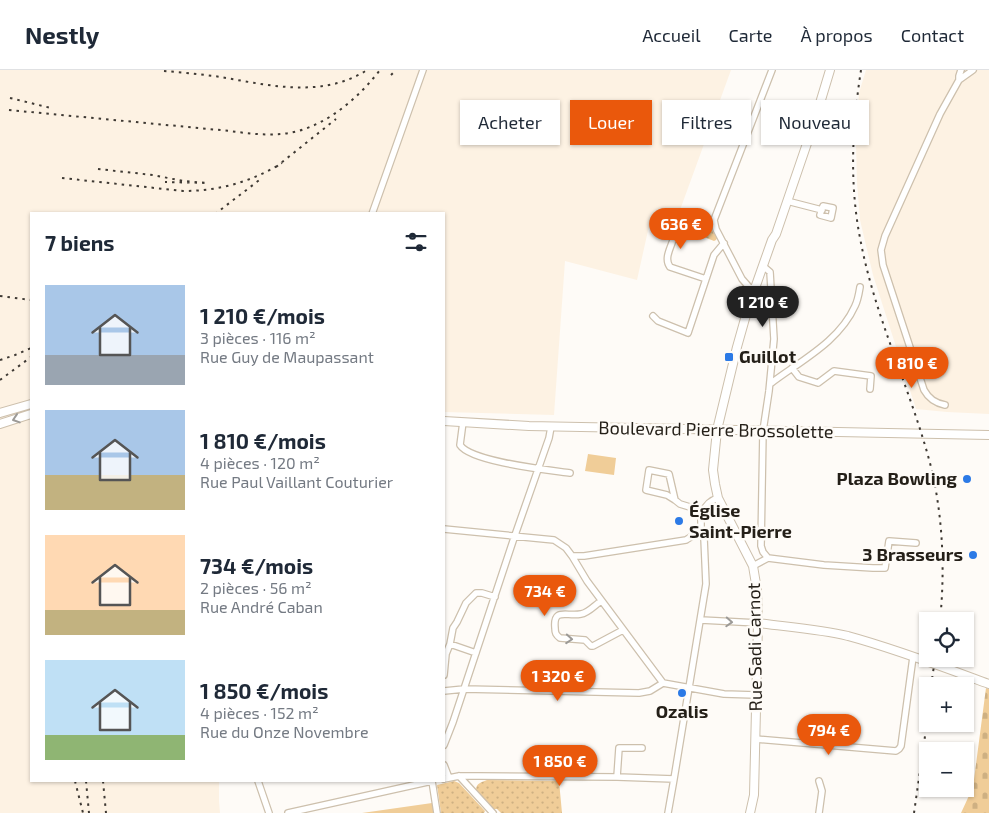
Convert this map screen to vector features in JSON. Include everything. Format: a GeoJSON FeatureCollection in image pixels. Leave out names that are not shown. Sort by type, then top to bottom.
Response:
{"type":"FeatureCollection","features":[{"type":"Feature","properties":{"kind":"street"},"geometry":{"type":"LineString","coordinates":[[373,212],[423,70]]}},
{"type":"Feature","properties":{"kind":"street"},"geometry":{"type":"LineString","coordinates":[[755,289],[749,287],[742,279],[716,230],[714,220],[772,70]]}},
{"type":"Feature","properties":{"kind":"street","name":"Rue Sadi Carnot"},"geometry":{"type":"LineString","coordinates":[[750,813],[754,795],[756,739],[757,590],[753,566],[718,498],[713,470],[717,430],[737,347],[755,289],[772,240],[776,234],[830,70]]}},
{"type":"Feature","properties":{"kind":"street"},"geometry":{"type":"LineString","coordinates":[[959,80],[958,76],[961,70]]}},
{"type":"Feature","properties":{"kind":"street"},"geometry":{"type":"LineString","coordinates":[[945,405],[934,401],[924,390],[883,265],[881,250],[885,236],[940,114],[959,80],[973,70]]}},
{"type":"Feature","properties":{"kind":"street"},"geometry":{"type":"LineString","coordinates":[[787,201],[822,210]]}},
{"type":"Feature","properties":{"kind":"street"},"geometry":{"type":"LineString","coordinates":[[706,279],[670,267],[667,259],[673,240],[707,221],[714,220]]}},
{"type":"Feature","properties":{"kind":"street"},"geometry":{"type":"LineString","coordinates":[[653,316],[658,321],[688,333],[714,255],[724,244]]}},
{"type":"Feature","properties":{"kind":"street"},"geometry":{"type":"LineString","coordinates":[[763,266],[770,272],[774,330],[770,384],[763,431],[761,546],[768,558]]}},
{"type":"Feature","properties":{"kind":"street"},"geometry":{"type":"LineString","coordinates":[[770,384],[824,345],[837,332],[856,305],[860,287]]}},
{"type":"Feature","properties":{"kind":"street"},"geometry":{"type":"LineString","coordinates":[[792,368],[799,378],[818,382],[834,371],[871,376],[870,388]]}},
{"type":"Feature","properties":{"kind":"street"},"geometry":{"type":"LineString","coordinates":[[0,413],[30,404]]}},
{"type":"Feature","properties":{"kind":"street"},"geometry":{"type":"LineString","coordinates":[[0,424],[30,414]]}},
{"type":"Feature","properties":{"kind":"street","name":"Boulevard Pierre Brossolette"},"geometry":{"type":"LineString","coordinates":[[445,421],[551,427],[989,435]]}},
{"type":"Feature","properties":{"kind":"street"},"geometry":{"type":"LineString","coordinates":[[463,422],[460,445],[464,450],[497,462],[570,473]]}},
{"type":"Feature","properties":{"kind":"street"},"geometry":{"type":"LineString","coordinates":[[445,742],[549,438],[551,427]]}},
{"type":"Feature","properties":{"kind":"street"},"geometry":{"type":"LineString","coordinates":[[675,500],[668,474],[649,470],[646,490],[667,495],[680,504],[703,511]]}},
{"type":"Feature","properties":{"kind":"street"},"geometry":{"type":"LineString","coordinates":[[668,813],[706,584],[701,518],[703,511],[710,501],[718,498]]}},
{"type":"Feature","properties":{"kind":"street"},"geometry":{"type":"LineString","coordinates":[[572,556],[584,556],[686,540],[701,528]]}},
{"type":"Feature","properties":{"kind":"street"},"geometry":{"type":"LineString","coordinates":[[445,529],[554,540],[566,548],[601,601],[663,683],[724,694],[756,695]]}},
{"type":"Feature","properties":{"kind":"street"},"geometry":{"type":"LineString","coordinates":[[753,566],[768,558],[824,565],[885,568],[890,541],[916,543]]}},
{"type":"Feature","properties":{"kind":"street"},"geometry":{"type":"LineString","coordinates":[[445,653],[450,644],[452,628],[457,622],[466,602],[476,593],[495,596]]}},
{"type":"Feature","properties":{"kind":"street"},"geometry":{"type":"LineString","coordinates":[[601,601],[582,614],[559,614],[554,620],[557,637],[586,641],[591,646],[594,646],[623,630]]}},
{"type":"Feature","properties":{"kind":"street"},"geometry":{"type":"LineString","coordinates":[[701,620],[758,623],[847,636],[989,684]]}},
{"type":"Feature","properties":{"kind":"street"},"geometry":{"type":"LineString","coordinates":[[445,627],[452,628]]}},
{"type":"Feature","properties":{"kind":"street"},"geometry":{"type":"LineString","coordinates":[[450,644],[476,653]]}},
{"type":"Feature","properties":{"kind":"street"},"geometry":{"type":"LineString","coordinates":[[756,739],[896,751],[901,746],[913,657]]}},
{"type":"Feature","properties":{"kind":"street"},"geometry":{"type":"LineString","coordinates":[[445,691],[464,689],[639,693],[650,691],[663,683]]}},
{"type":"Feature","properties":{"kind":"street"},"geometry":{"type":"LineString","coordinates":[[618,777],[618,748],[642,748]]}},
{"type":"Feature","properties":{"kind":"street"},"geometry":{"type":"LineString","coordinates":[[446,778],[459,776],[618,777],[674,780]]}},
{"type":"Feature","properties":{"kind":"street"},"geometry":{"type":"LineString","coordinates":[[459,776],[494,813]]}},
{"type":"Feature","properties":{"kind":"street"},"geometry":{"type":"LineString","coordinates":[[819,781],[822,791],[819,813]]}},
{"type":"Feature","properties":{"kind":"street"},"geometry":{"type":"LineString","coordinates":[[258,782],[269,813]]}},
{"type":"Feature","properties":{"kind":"street"},"geometry":{"type":"LineString","coordinates":[[288,813],[428,782]]}},
{"type":"Feature","properties":{"kind":"street"},"geometry":{"type":"LineString","coordinates":[[432,782],[437,813]]}},
{"type":"Feature","properties":{"kind":"shaded area"},"geometry":{"type":"Polygon","coordinates":[[[0,70],[731,70],[720,100],[662,100],[662,145],[704,145],[680,210],[649,226],[637,280],[565,261],[554,415],[445,412],[445,212],[30,212],[30,782],[219,782],[220,813],[0,813],[0,70]]]}},
{"type":"Feature","properties":{"kind":"shaded area"},"geometry":{"type":"Polygon","coordinates":[[[866,70],[989,70],[989,414],[916,409],[873,275],[860,220],[856,145],[869,145],[869,100],[859,100],[866,70]]]}},
{"type":"Feature","properties":{"kind":"green space"},"geometry":{"type":"Polygon","coordinates":[[[709,225],[717,238],[716,240],[714,241],[694,233],[704,226],[709,225]]]}},
{"type":"Feature","properties":{"kind":"green space"},"geometry":{"type":"Polygon","coordinates":[[[588,454],[616,458],[614,475],[585,471],[588,454]]]}},
{"type":"Feature","properties":{"kind":"green space"},"geometry":{"type":"Polygon","coordinates":[[[986,688],[989,689],[989,813],[961,813],[968,797],[974,797],[974,779],[986,688]]]}},
{"type":"Feature","properties":{"kind":"green space"},"geometry":{"type":"Polygon","coordinates":[[[487,780],[559,781],[562,813],[501,813],[494,809],[476,790],[478,784],[487,780]]]}},
{"type":"Feature","properties":{"kind":"green space"},"geometry":{"type":"Polygon","coordinates":[[[454,781],[459,783],[485,811],[484,813],[441,813],[437,785],[454,781]]]}},
{"type":"Feature","properties":{"kind":"green space"},"geometry":{"type":"Polygon","coordinates":[[[432,803],[434,813],[362,813],[432,803]]]}},
{"type":"Feature","properties":{"kind":"railway"},"geometry":{"type":"LineString","coordinates":[[164,71],[214,76],[272,86],[311,87],[330,85],[349,79],[367,70]]}},
{"type":"Feature","properties":{"kind":"railway"},"geometry":{"type":"LineString","coordinates":[[9,110],[255,134],[281,134],[310,127],[333,115],[354,98],[380,70]]}},
{"type":"Feature","properties":{"kind":"railway"},"geometry":{"type":"LineString","coordinates":[[391,75],[396,70]]}},
{"type":"Feature","properties":{"kind":"railway"},"geometry":{"type":"LineString","coordinates":[[861,70],[853,156],[857,221],[876,301],[924,442],[936,489],[942,546],[940,612]]}},
{"type":"Feature","properties":{"kind":"railway"},"geometry":{"type":"LineString","coordinates":[[10,98],[51,108]]}},
{"type":"Feature","properties":{"kind":"railway"},"geometry":{"type":"LineString","coordinates":[[276,167],[336,119]]}},
{"type":"Feature","properties":{"kind":"railway"},"geometry":{"type":"LineString","coordinates":[[62,178],[196,191],[222,187],[247,180],[282,163]]}},
{"type":"Feature","properties":{"kind":"railway"},"geometry":{"type":"LineString","coordinates":[[98,169],[207,183],[165,182]]}},
{"type":"Feature","properties":{"kind":"railway"},"geometry":{"type":"LineString","coordinates":[[218,212],[262,178]]}},
{"type":"Feature","properties":{"kind":"railway"},"geometry":{"type":"LineString","coordinates":[[0,296],[30,300]]}},
{"type":"Feature","properties":{"kind":"railway"},"geometry":{"type":"LineString","coordinates":[[0,360],[30,348]]}},
{"type":"Feature","properties":{"kind":"railway"},"geometry":{"type":"LineString","coordinates":[[0,380],[30,358]]}},
{"type":"Feature","properties":{"kind":"railway"},"geometry":{"type":"LineString","coordinates":[[932,677],[934,667]]}},
{"type":"Feature","properties":{"kind":"railway"},"geometry":{"type":"LineString","coordinates":[[914,813],[926,732]]}},
{"type":"Feature","properties":{"kind":"railway"},"geometry":{"type":"LineString","coordinates":[[75,782],[83,813]]}},
{"type":"Feature","properties":{"kind":"railway"},"geometry":{"type":"LineString","coordinates":[[86,782],[89,813]]}},
{"type":"Feature","properties":{"kind":"railway"},"geometry":{"type":"LineString","coordinates":[[103,782],[106,813]]}},
{"type":"Feature","properties":{"kind":"place","name":"Guillot"},"geometry":{"type":"Point","coordinates":[729,357]}},
{"type":"Feature","properties":{"kind":"place","name":"Plaza Bowling"},"geometry":{"type":"Point","coordinates":[967,479]}},
{"type":"Feature","properties":{"kind":"place","name":"Église Saint-Pierre"},"geometry":{"type":"Point","coordinates":[679,521]}},
{"type":"Feature","properties":{"kind":"place","name":"3 Brasseurs"},"geometry":{"type":"Point","coordinates":[973,555]}},
{"type":"Feature","properties":{"kind":"place","name":"Ozalis"},"geometry":{"type":"Point","coordinates":[682,693]}}]}
